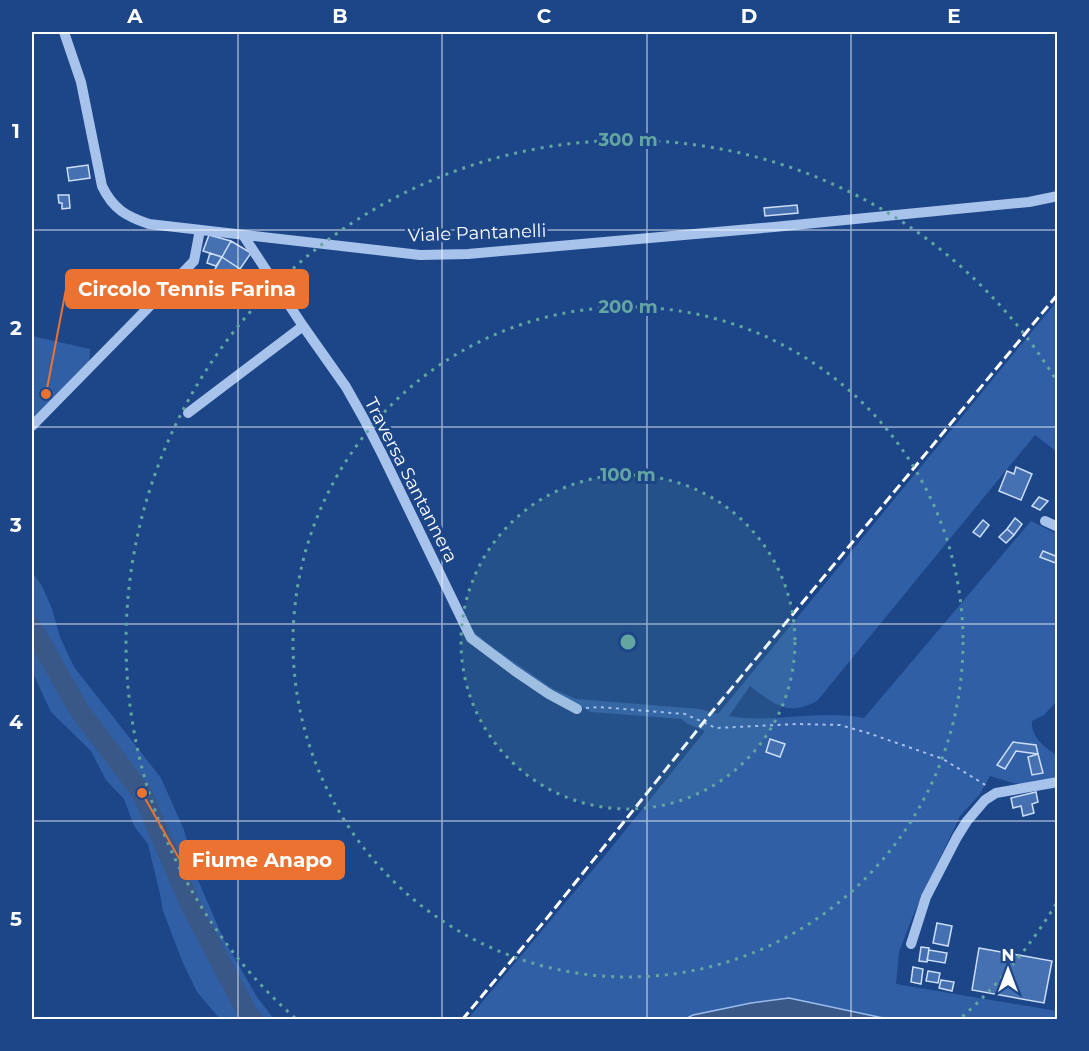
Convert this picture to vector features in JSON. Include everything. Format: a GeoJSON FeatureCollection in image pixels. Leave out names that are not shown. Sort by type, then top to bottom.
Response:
{"type":"FeatureCollection","features":[{"type":"Feature","properties":{"kind":"street","name":"Viale Pantanelli"},"geometry":{"type":"LineString","coordinates":[[64,32],[81,82],[102,186],[108,197],[122,212],[133,219],[149,224],[420,255],[468,254],[1029,202]]}},
{"type":"Feature","properties":{"kind":"street"},"geometry":{"type":"LineString","coordinates":[[1029,202],[1058,196]]}},
{"type":"Feature","properties":{"kind":"street"},"geometry":{"type":"LineString","coordinates":[[1029,202],[1058,203]]}},
{"type":"Feature","properties":{"kind":"street"},"geometry":{"type":"LineString","coordinates":[[32,426],[194,261],[200,230]]}},
{"type":"Feature","properties":{"kind":"street","name":"Traversa Santannera"},"geometry":{"type":"LineString","coordinates":[[243,235],[346,387],[383,456],[471,638],[549,694],[577,709]]}},
{"type":"Feature","properties":{"kind":"street"},"geometry":{"type":"LineString","coordinates":[[188,413],[303,326]]}},
{"type":"Feature","properties":{"kind":"street"},"geometry":{"type":"LineString","coordinates":[[1044,521],[1058,527]]}},
{"type":"Feature","properties":{"kind":"street"},"geometry":{"type":"LineString","coordinates":[[911,944],[926,897],[957,837],[985,800],[996,793],[1058,782]]}},
{"type":"Feature","properties":{"kind":"path"},"geometry":{"type":"LineString","coordinates":[[577,709],[599,707],[685,714],[716,728],[796,724],[840,725],[943,759],[981,781],[996,793]]}},
{"type":"Feature","properties":{"kind":"shaded area"},"geometry":{"type":"Polygon","coordinates":[[[1057,301],[1057,452],[1035,435],[817,701],[806,706],[789,708],[774,703],[750,686],[729,716],[762,718],[830,715],[864,718],[1031,521],[1057,534],[1057,701],[1044,715],[1032,721],[1032,726],[1036,737],[1057,755],[1057,777],[1023,784],[990,776],[980,794],[960,816],[914,913],[899,952],[896,984],[1057,1011],[1057,1019],[888,1019],[789,998],[751,1003],[685,1019],[468,1019],[607,853],[705,731],[682,719],[591,712],[554,692],[474,637],[462,613],[474,632],[491,646],[553,689],[576,699],[700,709],[718,714],[1057,301]]]}},
{"type":"Feature","properties":{"kind":"shaded area"},"geometry":{"type":"Polygon","coordinates":[[[32,336],[90,349],[89,366],[32,421],[32,336]]]}},
{"type":"Feature","properties":{"kind":"shaded area"},"geometry":{"type":"Polygon","coordinates":[[[32,572],[42,586],[60,637],[74,667],[161,778],[184,830],[198,880],[223,938],[257,997],[274,1019],[220,1019],[197,992],[163,911],[148,844],[134,826],[124,799],[106,780],[91,751],[51,712],[32,671],[32,572]]]}},
{"type":"Feature","properties":{"kind":"shaded area"},"geometry":{"type":"Polygon","coordinates":[[[789,998],[888,1019],[685,1019],[693,1015],[751,1003],[789,998]]]}},
{"type":"Feature","properties":{"kind":"building"},"geometry":{"type":"Polygon","coordinates":[[[88,165],[90,178],[69,181],[67,168],[88,165]]]}},
{"type":"Feature","properties":{"kind":"building"},"geometry":{"type":"Polygon","coordinates":[[[58,195],[69,195],[70,208],[62,209],[58,195]]]}},
{"type":"Feature","properties":{"kind":"building"},"geometry":{"type":"Polygon","coordinates":[[[797,205],[798,213],[765,216],[764,208],[797,205]]]}},
{"type":"Feature","properties":{"kind":"building"},"geometry":{"type":"Polygon","coordinates":[[[209,235],[231,241],[222,257],[203,251],[209,235]]]}},
{"type":"Feature","properties":{"kind":"building"},"geometry":{"type":"Polygon","coordinates":[[[231,241],[251,253],[240,269],[222,257],[231,241]]]}},
{"type":"Feature","properties":{"kind":"building"},"geometry":{"type":"Polygon","coordinates":[[[210,253],[222,257],[216,266],[207,263],[210,253]]]}},
{"type":"Feature","properties":{"kind":"building"},"geometry":{"type":"Polygon","coordinates":[[[222,257],[240,269],[227,287],[211,276],[222,257]]]}},
{"type":"Feature","properties":{"kind":"building"},"geometry":{"type":"Polygon","coordinates":[[[1016,467],[1032,474],[1021,500],[999,491],[1007,471],[1014,474],[1016,467]]]}},
{"type":"Feature","properties":{"kind":"building"},"geometry":{"type":"Polygon","coordinates":[[[1039,497],[1048,501],[1040,510],[1032,506],[1039,497]]]}},
{"type":"Feature","properties":{"kind":"building"},"geometry":{"type":"Polygon","coordinates":[[[1015,518],[1022,524],[1014,535],[1007,529],[1015,518]]]}},
{"type":"Feature","properties":{"kind":"building"},"geometry":{"type":"Polygon","coordinates":[[[983,520],[989,525],[980,537],[973,532],[983,520]]]}},
{"type":"Feature","properties":{"kind":"building"},"geometry":{"type":"Polygon","coordinates":[[[1007,529],[1014,535],[1006,543],[999,537],[1007,529]]]}},
{"type":"Feature","properties":{"kind":"building"},"geometry":{"type":"Polygon","coordinates":[[[1043,551],[1058,557],[1058,564],[1040,557],[1043,551]]]}},
{"type":"Feature","properties":{"kind":"building"},"geometry":{"type":"Polygon","coordinates":[[[770,739],[785,744],[780,757],[766,752],[770,739]]]}},
{"type":"Feature","properties":{"kind":"building"},"geometry":{"type":"Polygon","coordinates":[[[1013,742],[1036,745],[1038,754],[1016,751],[1005,769],[997,765],[1013,742]]]}},
{"type":"Feature","properties":{"kind":"building"},"geometry":{"type":"Polygon","coordinates":[[[1038,754],[1043,773],[1032,775],[1028,757],[1038,754]]]}},
{"type":"Feature","properties":{"kind":"building"},"geometry":{"type":"Polygon","coordinates":[[[1036,792],[1038,802],[1032,804],[1034,813],[1023,816],[1021,806],[1013,808],[1011,798],[1036,792]]]}},
{"type":"Feature","properties":{"kind":"building"},"geometry":{"type":"Polygon","coordinates":[[[937,923],[952,926],[948,946],[933,943],[937,923]]]}},
{"type":"Feature","properties":{"kind":"building"},"geometry":{"type":"Polygon","coordinates":[[[921,947],[929,948],[927,962],[919,961],[921,947]]]}},
{"type":"Feature","properties":{"kind":"building"},"geometry":{"type":"Polygon","coordinates":[[[979,948],[1052,961],[1044,1003],[972,990],[979,948]]]}},
{"type":"Feature","properties":{"kind":"building"},"geometry":{"type":"Polygon","coordinates":[[[929,950],[947,953],[945,963],[927,960],[929,950]]]}},
{"type":"Feature","properties":{"kind":"building"},"geometry":{"type":"Polygon","coordinates":[[[913,967],[923,969],[921,984],[911,982],[913,967]]]}},
{"type":"Feature","properties":{"kind":"building"},"geometry":{"type":"Polygon","coordinates":[[[928,971],[940,973],[938,983],[926,981],[928,971]]]}},
{"type":"Feature","properties":{"kind":"building"},"geometry":{"type":"Polygon","coordinates":[[[941,980],[954,982],[952,991],[939,988],[941,980]]]}},
{"type":"Feature","properties":{"kind":"waterway"},"geometry":{"type":"LineString","coordinates":[[32,627],[79,710],[142,793],[191,906],[253,1020]]}},
{"type":"Feature","properties":{"kind":"railway"},"geometry":{"type":"LineString","coordinates":[[462,1020],[711,713],[1058,294]]}},
{"type":"Feature","properties":{"kind":"place","name":"Circolo Tennis Farina"},"geometry":{"type":"Point","coordinates":[46,394]}},
{"type":"Feature","properties":{"kind":"place","name":"Fiume Anapo"},"geometry":{"type":"Point","coordinates":[142,793]}}]}
